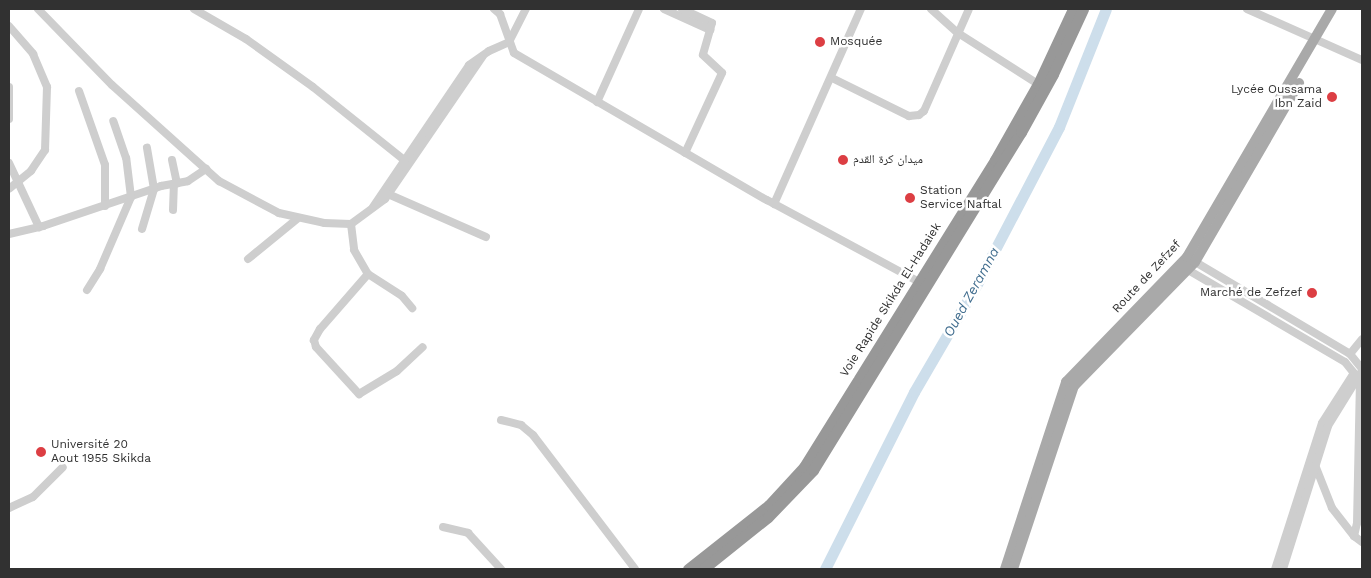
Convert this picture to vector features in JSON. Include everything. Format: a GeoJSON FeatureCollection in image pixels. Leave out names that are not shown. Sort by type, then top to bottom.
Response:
{"type":"FeatureCollection","features":[{"type":"Feature","properties":{"kind":"highway","name":"Voie Rapide Skikda El-Hadaiek"},"geometry":{"type":"LineString","coordinates":[[703,569],[802,486],[923,284],[1038,84],[1073,9]]}},
{"type":"Feature","properties":{"kind":"highway","name":"Voie Rapide Skikda El-Hadaiek"},"geometry":{"type":"LineString","coordinates":[[688,569],[769,505],[804,467],[1040,99],[1083,9]]}},
{"type":"Feature","properties":{"kind":"main road","name":"Route de Zefzef"},"geometry":{"type":"LineString","coordinates":[[1013,569],[1074,386],[1187,264],[1320,41],[1336,9]]}},
{"type":"Feature","properties":{"kind":"main road","name":"Route de Zefzef"},"geometry":{"type":"LineString","coordinates":[[1005,569],[1066,382],[1187,264]]}},
{"type":"Feature","properties":{"kind":"street"},"geometry":{"type":"LineString","coordinates":[[38,9],[112,84],[206,169],[236,192],[297,218],[351,224],[372,210],[388,194],[483,56]]}},
{"type":"Feature","properties":{"kind":"street"},"geometry":{"type":"LineString","coordinates":[[194,9],[246,39],[313,87],[403,159]]}},
{"type":"Feature","properties":{"kind":"street"},"geometry":{"type":"LineString","coordinates":[[494,9],[500,14],[514,53],[774,204],[923,284]]}},
{"type":"Feature","properties":{"kind":"street"},"geometry":{"type":"LineString","coordinates":[[372,210],[403,159],[469,65],[509,42],[526,9]]}},
{"type":"Feature","properties":{"kind":"street"},"geometry":{"type":"LineString","coordinates":[[597,102],[639,9]]}},
{"type":"Feature","properties":{"kind":"street"},"geometry":{"type":"LineString","coordinates":[[664,9],[711,26]]}},
{"type":"Feature","properties":{"kind":"street"},"geometry":{"type":"LineString","coordinates":[[682,9],[711,26]]}},
{"type":"Feature","properties":{"kind":"street"},"geometry":{"type":"LineString","coordinates":[[774,204],[832,78],[861,9]]}},
{"type":"Feature","properties":{"kind":"street"},"geometry":{"type":"LineString","coordinates":[[931,9],[958,33],[1038,84]]}},
{"type":"Feature","properties":{"kind":"street"},"geometry":{"type":"LineString","coordinates":[[832,78],[916,116],[924,111],[969,9]]}},
{"type":"Feature","properties":{"kind":"street"},"geometry":{"type":"LineString","coordinates":[[1248,9],[1362,60]]}},
{"type":"Feature","properties":{"kind":"street"},"geometry":{"type":"LineString","coordinates":[[9,26],[33,54],[47,87],[45,150],[36,166],[20,182],[9,189]]}},
{"type":"Feature","properties":{"kind":"street"},"geometry":{"type":"LineString","coordinates":[[685,153],[722,73],[703,55],[711,26]]}},
{"type":"Feature","properties":{"kind":"street"},"geometry":{"type":"LineString","coordinates":[[9,87],[9,119]]}},
{"type":"Feature","properties":{"kind":"street"},"geometry":{"type":"LineString","coordinates":[[79,91],[105,164],[105,206]]}},
{"type":"Feature","properties":{"kind":"street"},"geometry":{"type":"LineString","coordinates":[[87,290],[100,269],[131,197],[126,158],[113,121]]}},
{"type":"Feature","properties":{"kind":"street"},"geometry":{"type":"LineString","coordinates":[[142,229],[154,189],[147,148]]}},
{"type":"Feature","properties":{"kind":"street"},"geometry":{"type":"LineString","coordinates":[[172,160],[175,183],[173,210]]}},
{"type":"Feature","properties":{"kind":"street"},"geometry":{"type":"LineString","coordinates":[[9,163],[20,182],[38,227]]}},
{"type":"Feature","properties":{"kind":"street"},"geometry":{"type":"LineString","coordinates":[[9,234],[38,227],[154,189],[188,181],[206,169]]}},
{"type":"Feature","properties":{"kind":"street"},"geometry":{"type":"LineString","coordinates":[[388,194],[486,237]]}},
{"type":"Feature","properties":{"kind":"street"},"geometry":{"type":"LineString","coordinates":[[248,259],[297,218]]}},
{"type":"Feature","properties":{"kind":"street"},"geometry":{"type":"LineString","coordinates":[[351,224],[354,250],[368,274],[402,296],[412,308]]}},
{"type":"Feature","properties":{"kind":"street"},"geometry":{"type":"LineString","coordinates":[[1187,264],[1350,354],[1362,371],[1360,539]]}},
{"type":"Feature","properties":{"kind":"street"},"geometry":{"type":"LineString","coordinates":[[1187,264],[1362,371]]}},
{"type":"Feature","properties":{"kind":"street"},"geometry":{"type":"LineString","coordinates":[[368,274],[320,329],[314,340],[316,347],[358,394],[397,371],[423,347]]}},
{"type":"Feature","properties":{"kind":"street"},"geometry":{"type":"LineString","coordinates":[[1350,354],[1362,339]]}},
{"type":"Feature","properties":{"kind":"street"},"geometry":{"type":"LineString","coordinates":[[1275,569],[1322,423],[1354,373],[1345,362]]}},
{"type":"Feature","properties":{"kind":"street"},"geometry":{"type":"LineString","coordinates":[[1283,569],[1328,426],[1362,371]]}},
{"type":"Feature","properties":{"kind":"street"},"geometry":{"type":"LineString","coordinates":[[501,420],[521,425],[533,435],[635,569]]}},
{"type":"Feature","properties":{"kind":"street"},"geometry":{"type":"LineString","coordinates":[[1315,465],[1332,508],[1360,539]]}},
{"type":"Feature","properties":{"kind":"street"},"geometry":{"type":"LineString","coordinates":[[9,508],[33,497],[63,467]]}},
{"type":"Feature","properties":{"kind":"street"},"geometry":{"type":"LineString","coordinates":[[443,527],[468,533],[502,569]]}},
{"type":"Feature","properties":{"kind":"waterway","name":"Oued Zeramna"},"geometry":{"type":"LineString","coordinates":[[825,569],[914,392],[978,282],[1059,127],[1106,9]]}},
{"type":"Feature","properties":{"kind":"place","name":"Mosquée"},"geometry":{"type":"Point","coordinates":[820,42]}},
{"type":"Feature","properties":{"kind":"place","name":"Lycée Oussama Ibn Zaid"},"geometry":{"type":"Point","coordinates":[1332,97]}},
{"type":"Feature","properties":{"kind":"place","name":"ميدان كرة القدم"},"geometry":{"type":"Point","coordinates":[843,160]}},
{"type":"Feature","properties":{"kind":"place","name":"Station Service Naftal"},"geometry":{"type":"Point","coordinates":[910,198]}},
{"type":"Feature","properties":{"kind":"place","name":"Marché de Zefzef"},"geometry":{"type":"Point","coordinates":[1312,293]}},
{"type":"Feature","properties":{"kind":"place","name":"Université 20 Aout 1955 Skikda"},"geometry":{"type":"Point","coordinates":[41,452]}}]}
